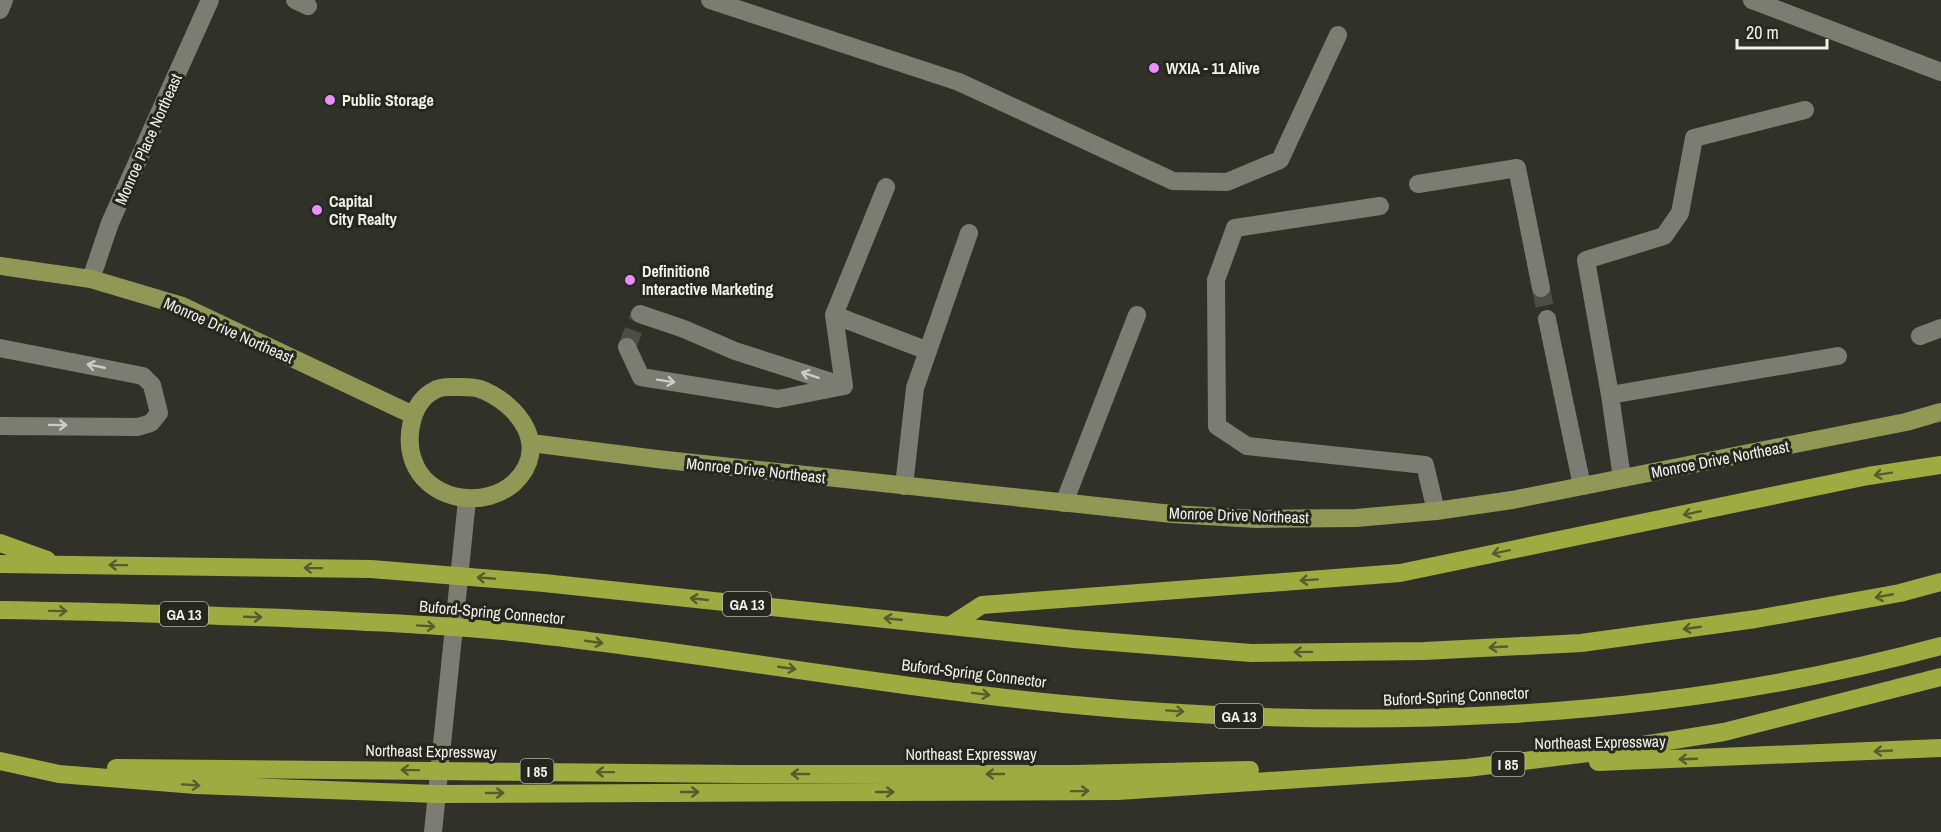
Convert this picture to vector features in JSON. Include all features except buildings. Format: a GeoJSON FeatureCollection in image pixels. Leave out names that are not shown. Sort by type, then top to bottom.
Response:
{"type":"FeatureCollection","features":[{"type":"Feature","properties":{"kind":"highway"},"geometry":{"type":"LineString","coordinates":[[951,625],[982,605],[1400,573],[1868,476],[1941,465]]}},
{"type":"Feature","properties":{"kind":"highway"},"geometry":{"type":"LineString","coordinates":[[0,543],[60,564]]}},
{"type":"Feature","properties":{"kind":"highway","name":"Buford-Spring Connector"},"geometry":{"type":"LineString","coordinates":[[0,564],[371,569],[544,583],[1074,639],[1251,653],[1436,650],[1592,642],[1756,620],[1900,593],[1941,582]]}},
{"type":"Feature","properties":{"kind":"highway","name":"Buford-Spring Connector"},"geometry":{"type":"LineString","coordinates":[[0,610],[98,611],[368,622],[536,634],[1066,704],[1302,720],[1436,719],[1598,706],[1740,689],[1882,662],[1941,646]]}},
{"type":"Feature","properties":{"kind":"highway"},"geometry":{"type":"LineString","coordinates":[[0,761],[59,774],[196,786],[436,794],[1118,790],[1467,768],[1724,732],[1941,677]]}},
{"type":"Feature","properties":{"kind":"highway","name":"Northeast Expressway"},"geometry":{"type":"LineString","coordinates":[[0,770],[182,767],[741,774],[1075,774],[1686,760],[1941,748]]}},
{"type":"Feature","properties":{"kind":"main road","name":"Monroe Drive Northeast"},"geometry":{"type":"LineString","coordinates":[[0,266],[91,279],[182,306],[414,415]]}},
{"type":"Feature","properties":{"kind":"main road"},"geometry":{"type":"LineString","coordinates":[[477,387],[502,399],[520,414],[531,443],[526,464],[516,481],[503,492],[468,500],[434,488],[416,468],[408,441],[414,415],[435,389],[477,387]]}},
{"type":"Feature","properties":{"kind":"main road","name":"Monroe Drive Northeast"},"geometry":{"type":"LineString","coordinates":[[531,443],[657,459],[1172,514],[1257,519],[1356,518],[1436,511],[1582,486],[1906,422],[1941,412]]}},
{"type":"Feature","properties":{"kind":"street"},"geometry":{"type":"LineString","coordinates":[[0,10],[4,0]]}},
{"type":"Feature","properties":{"kind":"street","name":"Monroe Place Northeast"},"geometry":{"type":"LineString","coordinates":[[91,279],[110,223],[210,0]]}},
{"type":"Feature","properties":{"kind":"street"},"geometry":{"type":"LineString","coordinates":[[710,0],[959,81],[1173,182],[1227,182],[1280,160],[1338,35]]}},
{"type":"Feature","properties":{"kind":"street"},"geometry":{"type":"LineString","coordinates":[[1752,0],[1941,72]]}},
{"type":"Feature","properties":{"kind":"street"},"geometry":{"type":"LineString","coordinates":[[1622,478],[1586,260],[1664,236],[1680,213],[1694,138],[1805,110]]}},
{"type":"Feature","properties":{"kind":"street"},"geometry":{"type":"LineString","coordinates":[[1418,184],[1517,168],[1541,288]]}},
{"type":"Feature","properties":{"kind":"street"},"geometry":{"type":"LineString","coordinates":[[844,386],[834,315],[886,187]]}},
{"type":"Feature","properties":{"kind":"street"},"geometry":{"type":"LineString","coordinates":[[1380,206],[1235,228],[1216,280],[1217,426],[1246,446],[1425,465],[1436,511]]}},
{"type":"Feature","properties":{"kind":"street"},"geometry":{"type":"LineString","coordinates":[[904,486],[915,388],[969,233]]}},
{"type":"Feature","properties":{"kind":"street"},"geometry":{"type":"LineString","coordinates":[[640,314],[684,328],[735,351],[844,386]]}},
{"type":"Feature","properties":{"kind":"street"},"geometry":{"type":"LineString","coordinates":[[834,315],[928,351]]}},
{"type":"Feature","properties":{"kind":"street"},"geometry":{"type":"LineString","coordinates":[[1064,503],[1137,315]]}},
{"type":"Feature","properties":{"kind":"street"},"geometry":{"type":"LineString","coordinates":[[1547,319],[1582,486]]}},
{"type":"Feature","properties":{"kind":"street"},"geometry":{"type":"LineString","coordinates":[[1920,336],[1941,328]]}},
{"type":"Feature","properties":{"kind":"street"},"geometry":{"type":"LineString","coordinates":[[627,347],[641,377],[778,399],[844,386]]}},
{"type":"Feature","properties":{"kind":"street"},"geometry":{"type":"LineString","coordinates":[[0,348],[143,376],[152,385],[159,413],[151,423],[138,427],[0,426]]}},
{"type":"Feature","properties":{"kind":"street"},"geometry":{"type":"LineString","coordinates":[[1610,395],[1838,356]]}},
{"type":"Feature","properties":{"kind":"street"},"geometry":{"type":"LineString","coordinates":[[433,832],[468,500]]}},
{"type":"Feature","properties":{"kind":"tunnel"},"geometry":{"type":"LineString","coordinates":[[1541,288],[1547,319]]}},
{"type":"Feature","properties":{"kind":"tunnel"},"geometry":{"type":"LineString","coordinates":[[627,347],[640,314]]}},
{"type":"Feature","properties":{"kind":"place","name":"WXIA - 11 Alive"},"geometry":{"type":"Point","coordinates":[1154,68]}},
{"type":"Feature","properties":{"kind":"place","name":"Public Storage"},"geometry":{"type":"Point","coordinates":[330,100]}},
{"type":"Feature","properties":{"kind":"place","name":"Capital City Realty"},"geometry":{"type":"Point","coordinates":[317,210]}},
{"type":"Feature","properties":{"kind":"place","name":"Definition6 Interactive Marketing"},"geometry":{"type":"Point","coordinates":[630,280]}}]}
